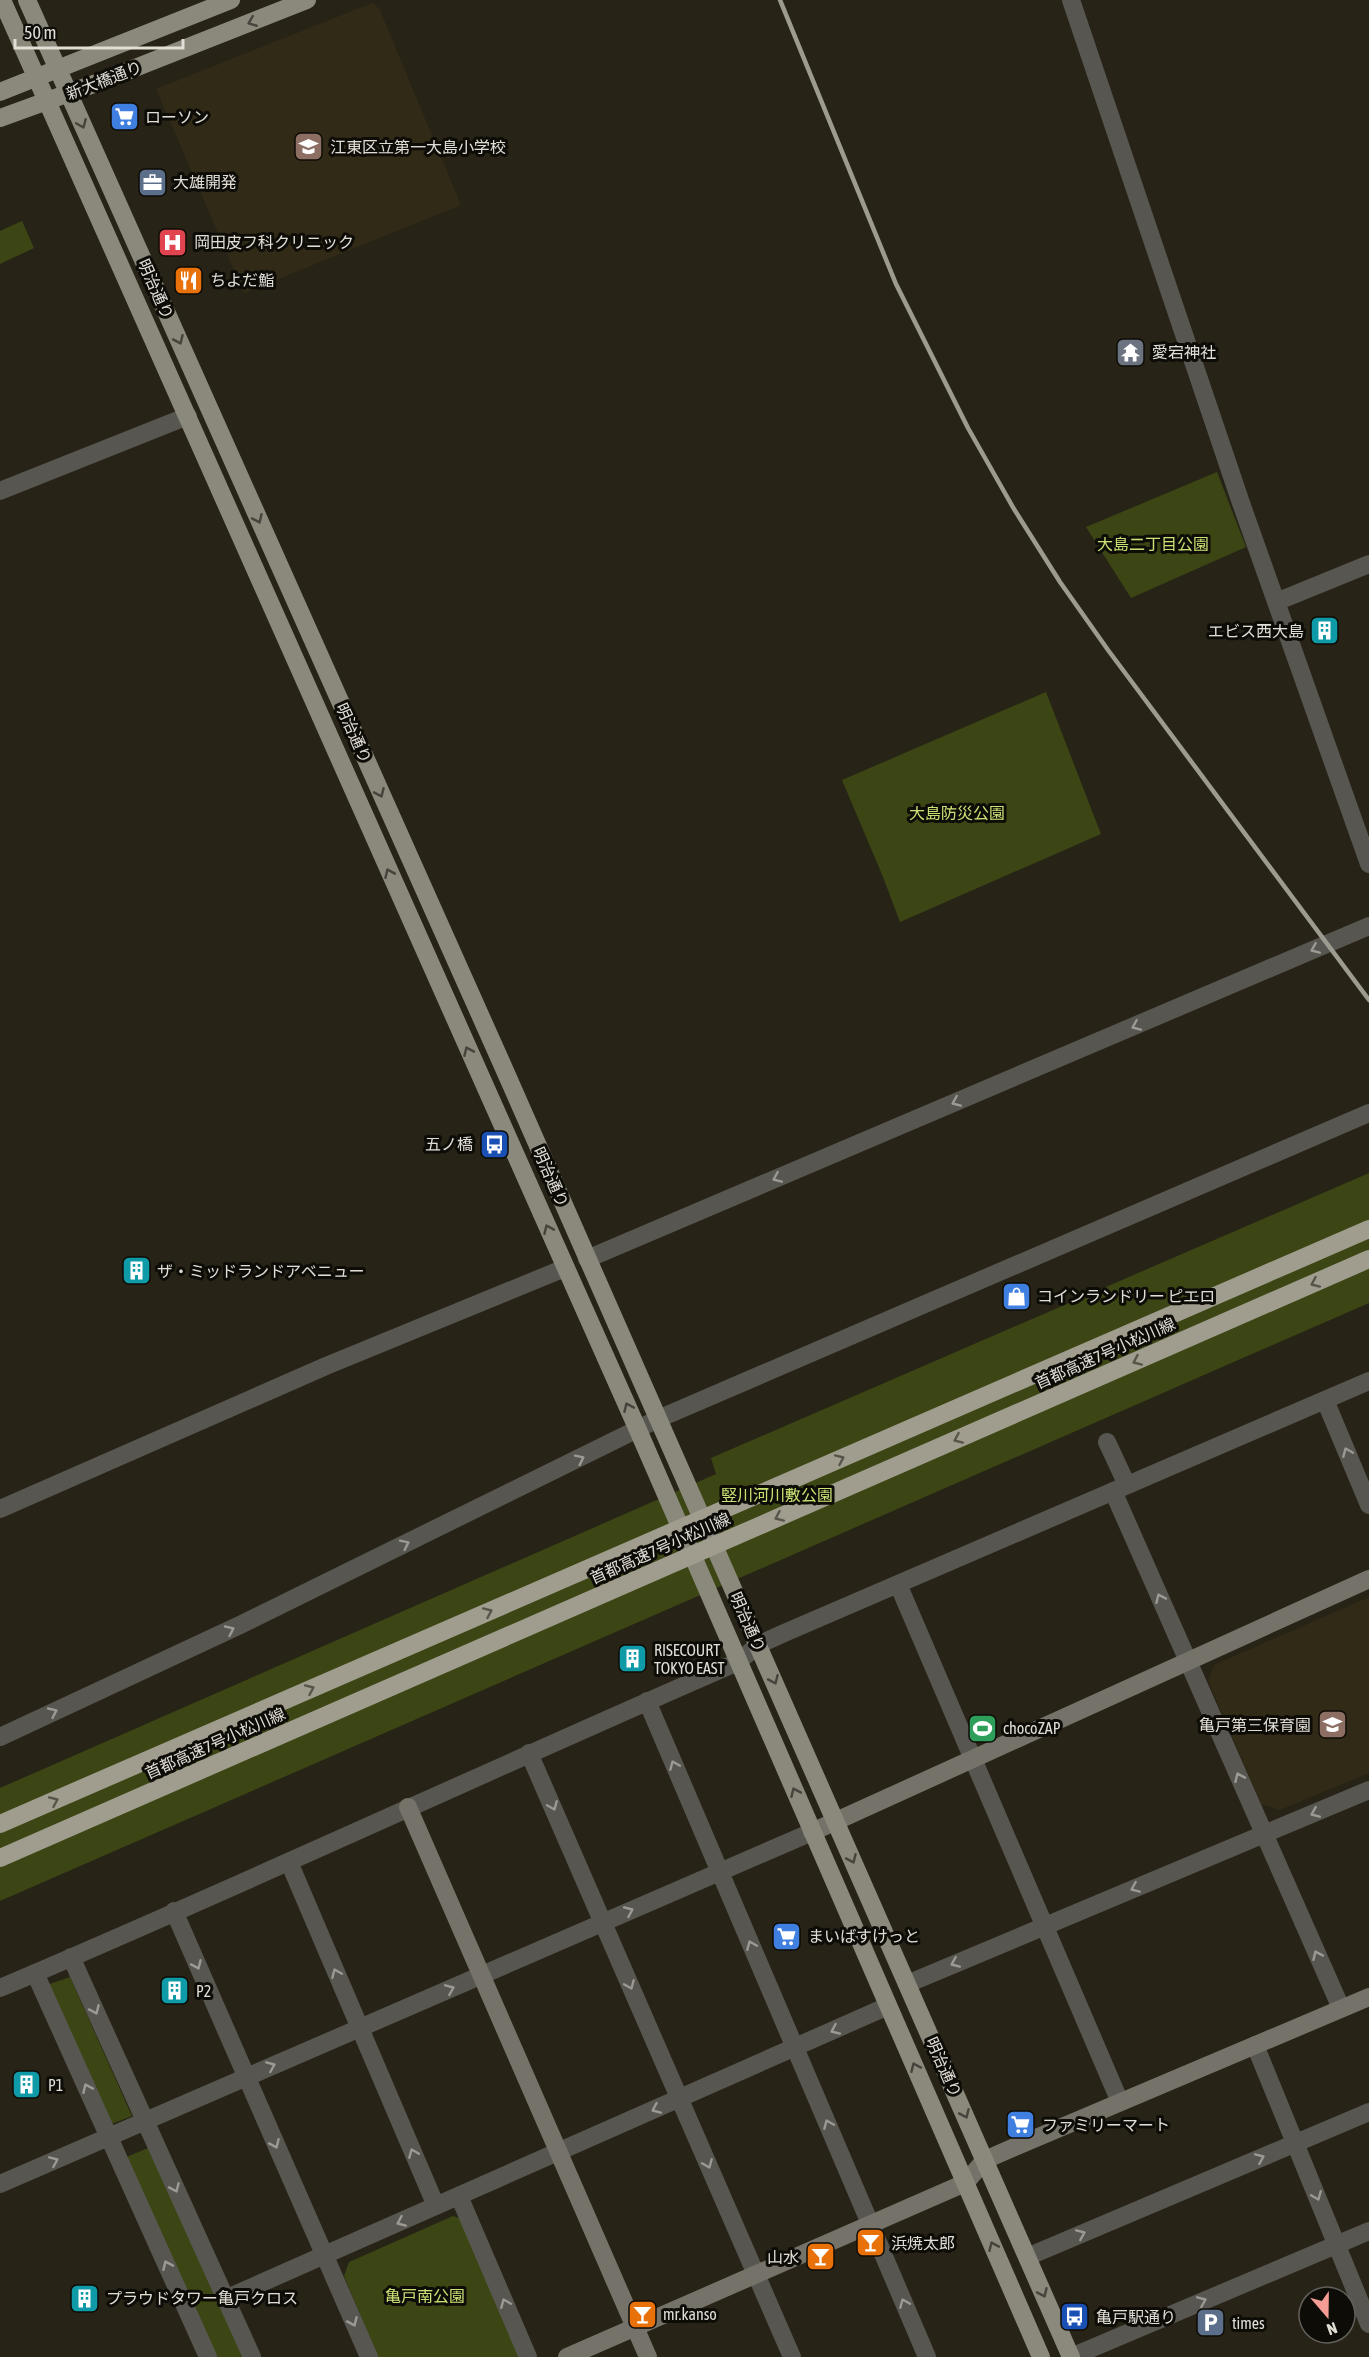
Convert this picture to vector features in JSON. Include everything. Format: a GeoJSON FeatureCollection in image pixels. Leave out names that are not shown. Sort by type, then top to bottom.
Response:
{"type":"FeatureCollection","features":[{"type":"Feature","properties":{"kind":"highway","name":"首都高速7号小松川線"},"geometry":{"type":"LineString","coordinates":[[0,1824],[1369,1229]]}},
{"type":"Feature","properties":{"kind":"highway","name":"首都高速7号小松川線"},"geometry":{"type":"LineString","coordinates":[[0,1858],[1369,1259]]}},
{"type":"Feature","properties":{"kind":"main road","name":"明治通り"},"geometry":{"type":"LineString","coordinates":[[2,0],[638,1430],[1041,2357]]}},
{"type":"Feature","properties":{"kind":"main road","name":"明治通り"},"geometry":{"type":"LineString","coordinates":[[27,0],[734,1588],[1071,2357]]}},
{"type":"Feature","properties":{"kind":"main road","name":"新大橋通り"},"geometry":{"type":"LineString","coordinates":[[0,92],[231,0]]}},
{"type":"Feature","properties":{"kind":"main road","name":"新大橋通り"},"geometry":{"type":"LineString","coordinates":[[0,118],[307,0]]}},
{"type":"Feature","properties":{"kind":"street"},"geometry":{"type":"LineString","coordinates":[[1071,0],[1276,603],[1369,864]]}},
{"type":"Feature","properties":{"kind":"street"},"geometry":{"type":"LineString","coordinates":[[0,491],[188,416]]}},
{"type":"Feature","properties":{"kind":"street"},"geometry":{"type":"LineString","coordinates":[[1276,603],[1369,564]]}},
{"type":"Feature","properties":{"kind":"street"},"geometry":{"type":"LineString","coordinates":[[587,1259],[1369,926]]}},
{"type":"Feature","properties":{"kind":"street"},"geometry":{"type":"LineString","coordinates":[[0,1737],[240,1625],[658,1419],[1369,1113]]}},
{"type":"Feature","properties":{"kind":"street"},"geometry":{"type":"LineString","coordinates":[[0,1509],[326,1366],[565,1268]]}},
{"type":"Feature","properties":{"kind":"street"},"geometry":{"type":"LineString","coordinates":[[0,1988],[738,1662],[758,1645],[1369,1381]]}},
{"type":"Feature","properties":{"kind":"street"},"geometry":{"type":"LineString","coordinates":[[1325,1400],[1369,1505]]}},
{"type":"Feature","properties":{"kind":"street"},"geometry":{"type":"LineString","coordinates":[[1107,1442],[1120,1488],[1188,1661],[1341,2008]]}},
{"type":"Feature","properties":{"kind":"street"},"geometry":{"type":"LineString","coordinates":[[0,2184],[812,1832],[1369,1579]]}},
{"type":"Feature","properties":{"kind":"street"},"geometry":{"type":"LineString","coordinates":[[898,1584],[1120,2102]]}},
{"type":"Feature","properties":{"kind":"street"},"geometry":{"type":"LineString","coordinates":[[647,1701],[927,2357]]}},
{"type":"Feature","properties":{"kind":"street"},"geometry":{"type":"LineString","coordinates":[[530,1753],[792,2357]]}},
{"type":"Feature","properties":{"kind":"street"},"geometry":{"type":"LineString","coordinates":[[907,1984],[1369,1790]]}},
{"type":"Feature","properties":{"kind":"street"},"geometry":{"type":"LineString","coordinates":[[408,1807],[648,2357]]}},
{"type":"Feature","properties":{"kind":"street"},"geometry":{"type":"LineString","coordinates":[[289,1862],[436,2206]]}},
{"type":"Feature","properties":{"kind":"street"},"geometry":{"type":"LineString","coordinates":[[174,1911],[369,2357]]}},
{"type":"Feature","properties":{"kind":"street"},"geometry":{"type":"LineString","coordinates":[[71,1957],[252,2357]]}},
{"type":"Feature","properties":{"kind":"street"},"geometry":{"type":"LineString","coordinates":[[35,1973],[208,2357]]}},
{"type":"Feature","properties":{"kind":"street"},"geometry":{"type":"LineString","coordinates":[[567,2357],[965,2182],[985,2160],[1369,1997]]}},
{"type":"Feature","properties":{"kind":"street"},"geometry":{"type":"LineString","coordinates":[[225,2299],[888,2006]]}},
{"type":"Feature","properties":{"kind":"street"},"geometry":{"type":"LineString","coordinates":[[1255,2045],[1369,2324]]}},
{"type":"Feature","properties":{"kind":"street"},"geometry":{"type":"LineString","coordinates":[[1027,2257],[1369,2112]]}},
{"type":"Feature","properties":{"kind":"street"},"geometry":{"type":"LineString","coordinates":[[459,2196],[528,2357]]}},
{"type":"Feature","properties":{"kind":"street"},"geometry":{"type":"LineString","coordinates":[[1071,2357],[1369,2231]]}},
{"type":"Feature","properties":{"kind":"shaded area","name":"江東区立第一大島小学校"},"geometry":{"type":"Polygon","coordinates":[[[372,3],[379,8],[461,205],[244,293],[156,89],[372,3]]]}},
{"type":"Feature","properties":{"kind":"shaded area"},"geometry":{"type":"Polygon","coordinates":[[[1369,1597],[1369,1773],[1280,1810],[1261,1804],[1208,1681],[1214,1665],[1369,1597]]]}},
{"type":"Feature","properties":{"kind":"green space"},"geometry":{"type":"Polygon","coordinates":[[[22,221],[34,248],[0,264],[0,231],[22,221]]]}},
{"type":"Feature","properties":{"kind":"green space","name":"大島二丁目公園"},"geometry":{"type":"Polygon","coordinates":[[[1217,472],[1246,547],[1131,598],[1086,527],[1217,472]]]}},
{"type":"Feature","properties":{"kind":"green space","name":"大島防災公園"},"geometry":{"type":"Polygon","coordinates":[[[1046,692],[1101,834],[900,922],[842,780],[1046,692]]]}},
{"type":"Feature","properties":{"kind":"green space","name":"竪川河川敷公園"},"geometry":{"type":"Polygon","coordinates":[[[1369,1173],[1369,1303],[0,1901],[0,1788],[716,1474],[711,1458],[1369,1173]]]}},
{"type":"Feature","properties":{"kind":"green space"},"geometry":{"type":"Polygon","coordinates":[[[70,1977],[132,2116],[109,2125],[44,1986],[70,1977]]]}},
{"type":"Feature","properties":{"kind":"green space"},"geometry":{"type":"Polygon","coordinates":[[[148,2148],[244,2357],[215,2357],[124,2158],[148,2148]]]}},
{"type":"Feature","properties":{"kind":"green space","name":"亀戸南公園"},"geometry":{"type":"Polygon","coordinates":[[[453,2216],[462,2219],[519,2357],[378,2357],[344,2276],[349,2262],[453,2216]]]}},
{"type":"Feature","properties":{"kind":"railway"},"geometry":{"type":"LineString","coordinates":[[780,0],[896,284],[968,428],[1014,509],[1060,582],[1108,650],[1369,1000]]}},
{"type":"Feature","properties":{"kind":"place","name":"ローソン"},"geometry":{"type":"Point","coordinates":[124,117]}},
{"type":"Feature","properties":{"kind":"place","name":"江東区立第一大島小学校"},"geometry":{"type":"Point","coordinates":[309,147]}},
{"type":"Feature","properties":{"kind":"place","name":"大雄開発"},"geometry":{"type":"Point","coordinates":[152,182]}},
{"type":"Feature","properties":{"kind":"place","name":"岡田皮フ科クリニック"},"geometry":{"type":"Point","coordinates":[173,242]}},
{"type":"Feature","properties":{"kind":"place","name":"ちよだ鮨"},"geometry":{"type":"Point","coordinates":[189,280]}},
{"type":"Feature","properties":{"kind":"place","name":"愛宕神社"},"geometry":{"type":"Point","coordinates":[1131,352]}},
{"type":"Feature","properties":{"kind":"place","name":"エビス西大島"},"geometry":{"type":"Point","coordinates":[1325,631]}},
{"type":"Feature","properties":{"kind":"place","name":"五ノ橋"},"geometry":{"type":"Point","coordinates":[494,1144]}},
{"type":"Feature","properties":{"kind":"place","name":"ザ・ミッドランドアベニュー"},"geometry":{"type":"Point","coordinates":[136,1271]}},
{"type":"Feature","properties":{"kind":"place","name":"コインランドリー ピエロ"},"geometry":{"type":"Point","coordinates":[1016,1296]}},
{"type":"Feature","properties":{"kind":"place","name":"RISECOURT TOKYO EAST"},"geometry":{"type":"Point","coordinates":[633,1659]}},
{"type":"Feature","properties":{"kind":"place","name":"亀戸第三保育園"},"geometry":{"type":"Point","coordinates":[1332,1725]}},
{"type":"Feature","properties":{"kind":"place","name":"chocoZAP"},"geometry":{"type":"Point","coordinates":[982,1728]}},
{"type":"Feature","properties":{"kind":"place","name":"まいばすけっと"},"geometry":{"type":"Point","coordinates":[787,1936]}},
{"type":"Feature","properties":{"kind":"place","name":"P2"},"geometry":{"type":"Point","coordinates":[175,1991]}},
{"type":"Feature","properties":{"kind":"place","name":"P1"},"geometry":{"type":"Point","coordinates":[27,2085]}},
{"type":"Feature","properties":{"kind":"place","name":"ファミリーマート"},"geometry":{"type":"Point","coordinates":[1021,2125]}},
{"type":"Feature","properties":{"kind":"place","name":"浜焼太郎"},"geometry":{"type":"Point","coordinates":[870,2243]}},
{"type":"Feature","properties":{"kind":"place","name":"山水"},"geometry":{"type":"Point","coordinates":[820,2257]}},
{"type":"Feature","properties":{"kind":"place","name":"プラウドタワー亀戸クロス"},"geometry":{"type":"Point","coordinates":[85,2298]}},
{"type":"Feature","properties":{"kind":"place","name":"mr.kanso"},"geometry":{"type":"Point","coordinates":[642,2314]}},
{"type":"Feature","properties":{"kind":"place","name":"亀戸駅通り"},"geometry":{"type":"Point","coordinates":[1075,2317]}},
{"type":"Feature","properties":{"kind":"place","name":"times"},"geometry":{"type":"Point","coordinates":[1211,2323]}}]}
